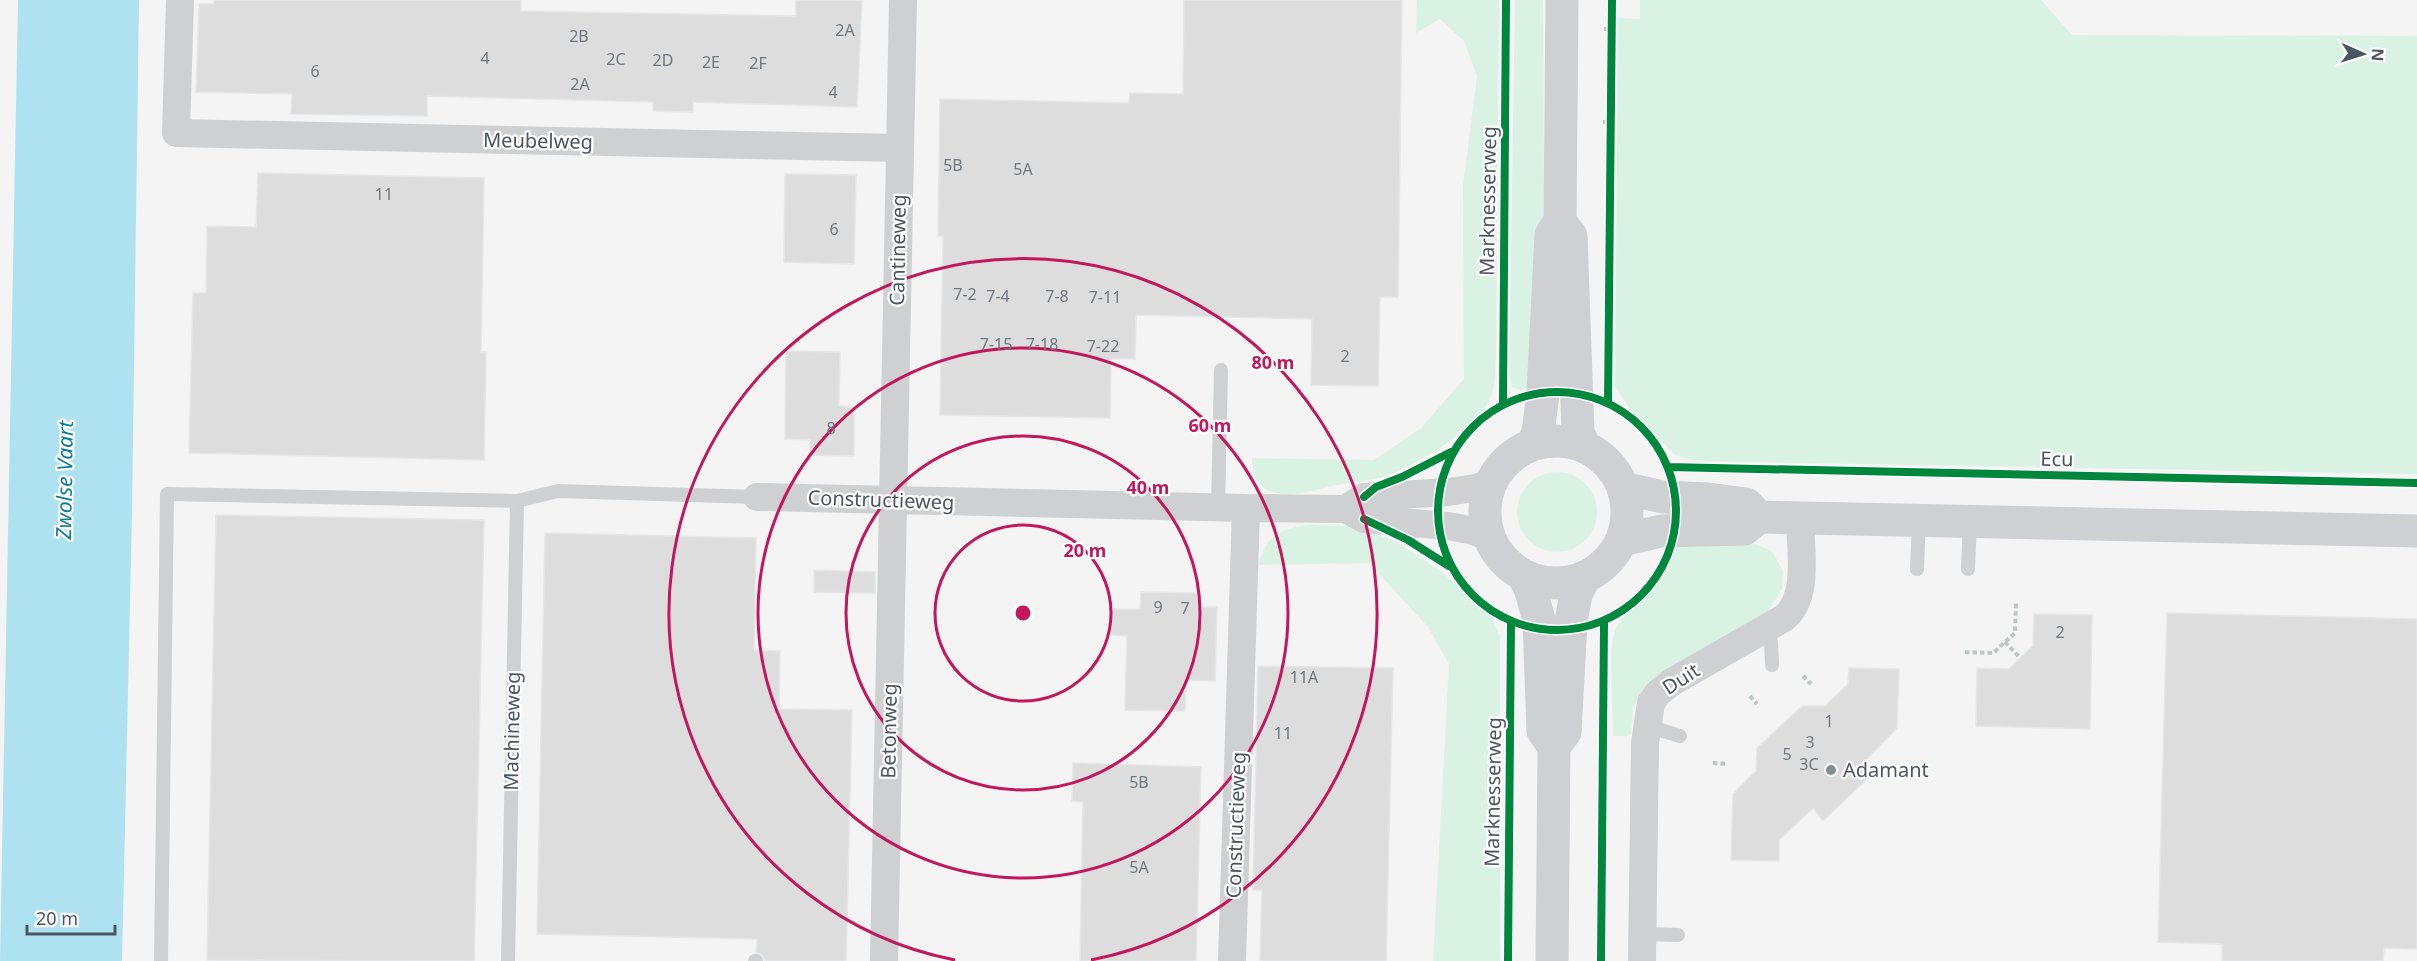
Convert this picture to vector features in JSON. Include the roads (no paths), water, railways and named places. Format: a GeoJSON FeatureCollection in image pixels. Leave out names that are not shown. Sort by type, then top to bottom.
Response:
{"type":"FeatureCollection","features":[{"type":"Feature","properties":{"kind":"main road"},"geometry":{"type":"LineString","coordinates":[[1533,444],[1538,432],[1543,394],[1551,235],[1560,221],[1562,0]]}},
{"type":"Feature","properties":{"kind":"main road"},"geometry":{"type":"LineString","coordinates":[[1560,221],[1571,236],[1578,432],[1584,446]]}},
{"type":"Feature","properties":{"kind":"main road"},"geometry":{"type":"LineString","coordinates":[[1558,441],[1584,446],[1608,463],[1623,488],[1628,514],[1622,540],[1607,563],[1584,578],[1554,584],[1524,576],[1509,566],[1498,553],[1490,538],[1485,510],[1491,483],[1508,460],[1533,444],[1558,441]]}},
{"type":"Feature","properties":{"kind":"main road"},"geometry":{"type":"LineString","coordinates":[[1623,488],[1664,497],[1746,504],[1758,517]]}},
{"type":"Feature","properties":{"kind":"main road"},"geometry":{"type":"LineString","coordinates":[[1622,540],[1661,531],[1744,529],[1758,517],[2417,531]]}},
{"type":"Feature","properties":{"kind":"main road"},"geometry":{"type":"LineString","coordinates":[[1524,576],[1539,620],[1543,731],[1554,747],[1551,961]]}},
{"type":"Feature","properties":{"kind":"main road"},"geometry":{"type":"LineString","coordinates":[[1554,747],[1565,732],[1571,622],[1576,594],[1584,578]]}},
{"type":"Feature","properties":{"kind":"street","name":"Meubelweg"},"geometry":{"type":"LineString","coordinates":[[180,0],[176,133],[900,148]]}},
{"type":"Feature","properties":{"kind":"street","name":"Cantineweg"},"geometry":{"type":"LineString","coordinates":[[892,501],[903,0]]}},
{"type":"Feature","properties":{"kind":"street","name":"Constructieweg"},"geometry":{"type":"LineString","coordinates":[[1346,509],[1364,497],[1448,492],[1491,483]]}},
{"type":"Feature","properties":{"kind":"street","name":"Constructieweg"},"geometry":{"type":"LineString","coordinates":[[758,497],[1346,509],[1364,519],[1448,526],[1474,531],[1490,538]]}},
{"type":"Feature","properties":{"kind":"street","name":"Betonweg"},"geometry":{"type":"LineString","coordinates":[[884,961],[892,501]]}},
{"type":"Feature","properties":{"kind":"street","name":"Constructieweg"},"geometry":{"type":"LineString","coordinates":[[1232,961],[1246,508]]}},
{"type":"Feature","properties":{"kind":"street","name":"Duit"},"geometry":{"type":"LineString","coordinates":[[1643,948],[1647,726],[1651,703],[1666,685],[1789,614],[1798,598],[1801,583],[1800,518]]}},
{"type":"Feature","properties":{"kind":"lane"},"geometry":{"type":"LineString","coordinates":[[1218,508],[1221,370]]}},
{"type":"Feature","properties":{"kind":"lane","name":"Constructieweg"},"geometry":{"type":"LineString","coordinates":[[160,961],[166,494],[517,501],[558,491],[758,497]]}},
{"type":"Feature","properties":{"kind":"lane","name":"Machineweg"},"geometry":{"type":"LineString","coordinates":[[508,961],[517,501]]}},
{"type":"Feature","properties":{"kind":"lane"},"geometry":{"type":"LineString","coordinates":[[1917,569],[1919,520]]}},
{"type":"Feature","properties":{"kind":"lane"},"geometry":{"type":"LineString","coordinates":[[1968,569],[1970,521]]}},
{"type":"Feature","properties":{"kind":"lane"},"geometry":{"type":"LineString","coordinates":[[1764,630],[1771,642],[1772,665]]}},
{"type":"Feature","properties":{"kind":"lane"},"geometry":{"type":"LineString","coordinates":[[1647,726],[1680,736]]}},
{"type":"Feature","properties":{"kind":"lane"},"geometry":{"type":"LineString","coordinates":[[1643,948],[1678,935]]}},
{"type":"Feature","properties":{"kind":"water","name":"Zwolse Vaart"},"geometry":{"type":"Polygon","coordinates":[[[18,0],[139,0],[132,510],[122,961],[0,961],[18,0]]]}},
{"type":"Feature","properties":{"kind":"place","name":"Adamant"},"geometry":{"type":"Point","coordinates":[1831,770]}}]}
